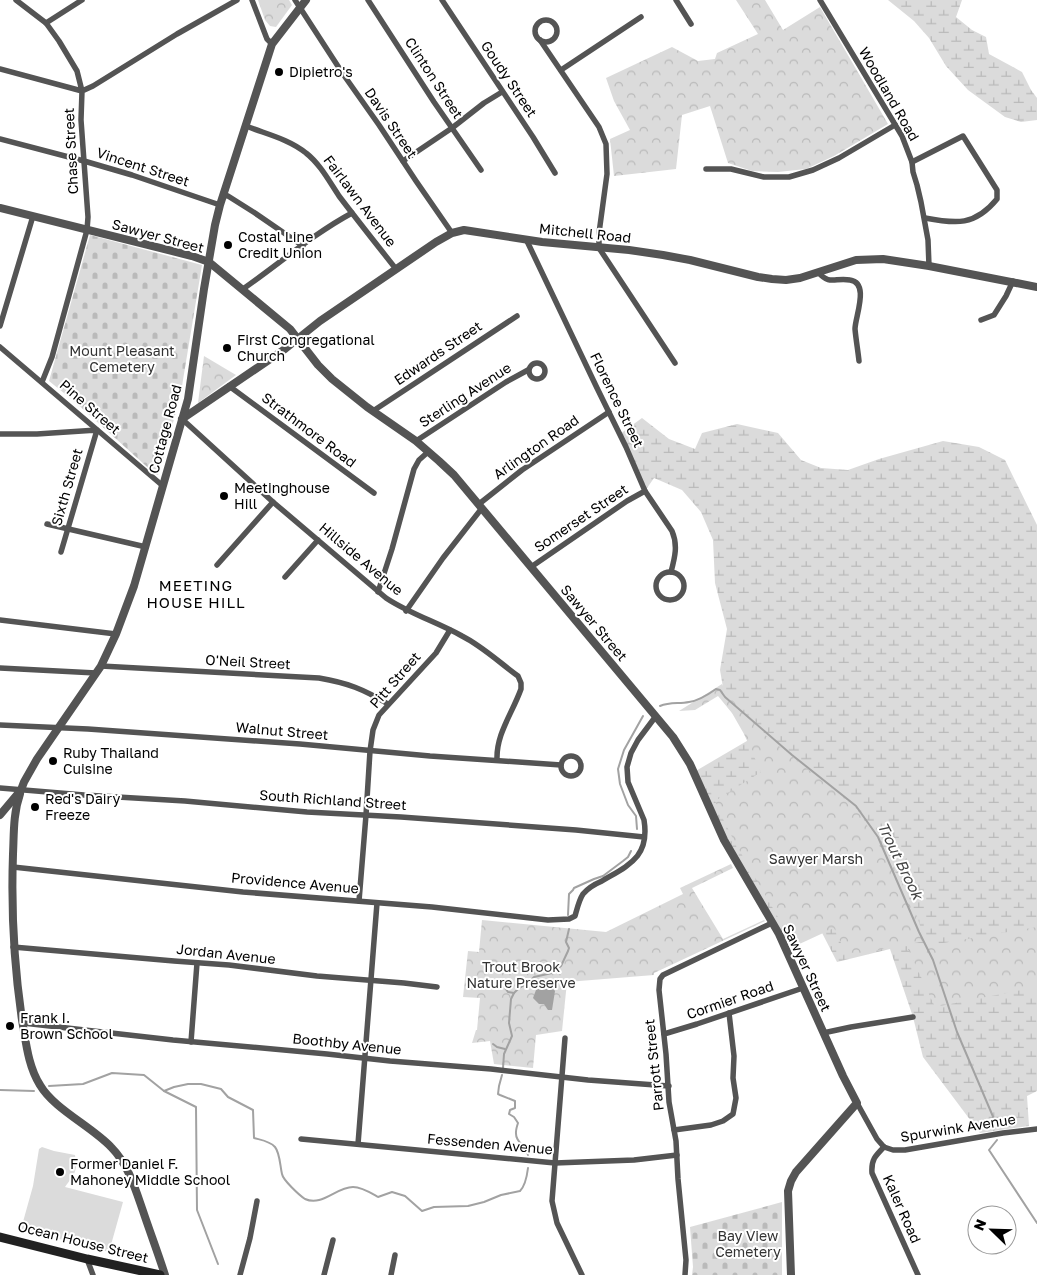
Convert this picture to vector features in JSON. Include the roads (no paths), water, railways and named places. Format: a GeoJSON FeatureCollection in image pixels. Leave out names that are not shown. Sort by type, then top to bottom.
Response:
{"type":"FeatureCollection","features":[{"type":"Feature","properties":{"kind":"main road","name":"Ocean House Street"},"geometry":{"type":"LineString","coordinates":[[0,1236],[88,1259],[160,1275]]}},
{"type":"Feature","properties":{"kind":"street"},"geometry":{"type":"LineString","coordinates":[[0,69],[82,91],[77,71],[46,23],[16,0]]}},
{"type":"Feature","properties":{"kind":"street"},"geometry":{"type":"LineString","coordinates":[[46,23],[82,0]]}},
{"type":"Feature","properties":{"kind":"street","name":"Chase Street"},"geometry":{"type":"LineString","coordinates":[[42,382],[52,357],[87,230],[88,217],[81,120],[82,91],[237,0]]}},
{"type":"Feature","properties":{"kind":"street"},"geometry":{"type":"LineString","coordinates":[[252,0],[267,39],[272,44]]}},
{"type":"Feature","properties":{"kind":"street","name":"Davis Street"},"geometry":{"type":"LineString","coordinates":[[295,0],[343,74],[452,233]]}},
{"type":"Feature","properties":{"kind":"street","name":"Cottage Road"},"geometry":{"type":"LineString","coordinates":[[0,814],[21,790],[37,760],[101,666],[116,634],[146,547],[188,396],[213,233],[220,205],[272,44],[306,0]]}},
{"type":"Feature","properties":{"kind":"street","name":"Clinton Street"},"geometry":{"type":"LineString","coordinates":[[368,0],[481,170]]}},
{"type":"Feature","properties":{"kind":"street","name":"Goudy Street"},"geometry":{"type":"LineString","coordinates":[[442,0],[555,173]]}},
{"type":"Feature","properties":{"kind":"street"},"geometry":{"type":"LineString","coordinates":[[676,0],[691,24]]}},
{"type":"Feature","properties":{"kind":"street","name":"Woodland Road"},"geometry":{"type":"LineString","coordinates":[[820,0],[902,136],[912,162],[912,172],[918,185],[925,218],[929,266]]}},
{"type":"Feature","properties":{"kind":"street"},"geometry":{"type":"LineString","coordinates":[[561,70],[640,17]]}},
{"type":"Feature","properties":{"kind":"street"},"geometry":{"type":"LineString","coordinates":[[551,56],[550,50],[556,33],[555,26],[549,21],[540,22],[536,28],[536,35],[599,127],[606,144],[607,174],[599,233],[599,248],[675,363]]}},
{"type":"Feature","properties":{"kind":"street"},"geometry":{"type":"LineString","coordinates":[[540,40],[546,42],[553,39]]}},
{"type":"Feature","properties":{"kind":"street"},"geometry":{"type":"LineString","coordinates":[[403,161],[502,92]]}},
{"type":"Feature","properties":{"kind":"street"},"geometry":{"type":"LineString","coordinates":[[706,169],[731,169],[764,177],[789,177],[814,170],[839,158],[895,125]]}},
{"type":"Feature","properties":{"kind":"street","name":"Fairlawn Avenue"},"geometry":{"type":"LineString","coordinates":[[246,126],[282,139],[306,153],[396,269]]}},
{"type":"Feature","properties":{"kind":"street"},"geometry":{"type":"LineString","coordinates":[[912,162],[963,136],[997,190],[998,199],[990,208],[969,221],[959,223],[944,222],[925,218]]}},
{"type":"Feature","properties":{"kind":"street","name":"Vincent Street"},"geometry":{"type":"LineString","coordinates":[[0,139],[132,175],[220,205]]}},
{"type":"Feature","properties":{"kind":"street"},"geometry":{"type":"LineString","coordinates":[[223,195],[228,196],[255,213],[303,246]]}},
{"type":"Feature","properties":{"kind":"street","name":"Sawyer Street"},"geometry":{"type":"LineString","coordinates":[[0,208],[185,254],[209,262],[290,329],[318,365],[332,379],[372,411],[416,442],[454,475],[673,737],[690,764],[724,840],[787,950],[823,1033],[857,1103]]}},
{"type":"Feature","properties":{"kind":"street"},"geometry":{"type":"LineString","coordinates":[[243,289],[352,213]]}},
{"type":"Feature","properties":{"kind":"street"},"geometry":{"type":"LineString","coordinates":[[0,326],[33,216]]}},
{"type":"Feature","properties":{"kind":"street","name":"Mitchell Road"},"geometry":{"type":"LineString","coordinates":[[182,419],[284,349],[320,321],[436,242],[452,233],[464,230],[542,242],[629,250],[672,257],[772,279],[800,278],[862,260],[883,259],[1037,286]]}},
{"type":"Feature","properties":{"kind":"street","name":"Florence Street"},"geometry":{"type":"LineString","coordinates":[[526,239],[623,440],[645,491],[674,536],[676,548],[671,572]]}},
{"type":"Feature","properties":{"kind":"street"},"geometry":{"type":"LineString","coordinates":[[818,272],[823,278],[828,280],[849,279],[858,284],[861,297],[855,328],[859,361]]}},
{"type":"Feature","properties":{"kind":"street"},"geometry":{"type":"LineString","coordinates":[[981,320],[994,315],[1013,282]]}},
{"type":"Feature","properties":{"kind":"street","name":"Edwards Street"},"geometry":{"type":"LineString","coordinates":[[372,411],[517,316]]}},
{"type":"Feature","properties":{"kind":"street","name":"Pine Street"},"geometry":{"type":"LineString","coordinates":[[0,347],[163,486]]}},
{"type":"Feature","properties":{"kind":"street","name":"Sterling Avenue"},"geometry":{"type":"LineString","coordinates":[[416,442],[506,382],[528,370]]}},
{"type":"Feature","properties":{"kind":"street","name":"Strathmore Road"},"geometry":{"type":"LineString","coordinates":[[230,386],[374,493]]}},
{"type":"Feature","properties":{"kind":"street","name":"Arlington Road"},"geometry":{"type":"LineString","coordinates":[[406,611],[480,506],[522,470],[609,412]]}},
{"type":"Feature","properties":{"kind":"street","name":"Hillside Avenue"},"geometry":{"type":"LineString","coordinates":[[182,419],[378,592],[406,611],[450,630],[474,643],[518,676],[521,683],[520,689],[500,736],[497,760]]}},
{"type":"Feature","properties":{"kind":"street"},"geometry":{"type":"LineString","coordinates":[[0,434],[37,434],[97,430]]}},
{"type":"Feature","properties":{"kind":"street","name":"Sixth Street"},"geometry":{"type":"LineString","coordinates":[[61,552],[97,430]]}},
{"type":"Feature","properties":{"kind":"street"},"geometry":{"type":"LineString","coordinates":[[378,592],[414,470],[419,460],[428,452]]}},
{"type":"Feature","properties":{"kind":"street","name":"Somerset Street"},"geometry":{"type":"LineString","coordinates":[[531,567],[627,501],[645,491]]}},
{"type":"Feature","properties":{"kind":"street"},"geometry":{"type":"LineString","coordinates":[[217,565],[274,502]]}},
{"type":"Feature","properties":{"kind":"street"},"geometry":{"type":"LineString","coordinates":[[46,524],[146,547]]}},
{"type":"Feature","properties":{"kind":"street"},"geometry":{"type":"LineString","coordinates":[[285,577],[318,540]]}},
{"type":"Feature","properties":{"kind":"street"},"geometry":{"type":"LineString","coordinates":[[671,572],[679,575],[684,585],[679,596],[670,600],[659,594],[656,590],[656,584],[660,576],[671,572]]}},
{"type":"Feature","properties":{"kind":"street"},"geometry":{"type":"LineString","coordinates":[[0,620],[116,634]]}},
{"type":"Feature","properties":{"kind":"street","name":"Pitt Street"},"geometry":{"type":"LineString","coordinates":[[359,901],[373,730],[379,715],[436,653],[450,630]]}},
{"type":"Feature","properties":{"kind":"street","name":"O'Neil Street"},"geometry":{"type":"LineString","coordinates":[[101,666],[319,678],[339,682],[369,692],[388,704]]}},
{"type":"Feature","properties":{"kind":"street"},"geometry":{"type":"LineString","coordinates":[[0,668],[96,673]]}},
{"type":"Feature","properties":{"kind":"street"},"geometry":{"type":"LineString","coordinates":[[644,838],[644,820],[628,782],[626,767],[638,740],[656,716]]}},
{"type":"Feature","properties":{"kind":"street","name":"Walnut Street"},"geometry":{"type":"LineString","coordinates":[[0,725],[300,744],[561,765]]}},
{"type":"Feature","properties":{"kind":"street","name":"South Richland Street"},"geometry":{"type":"LineString","coordinates":[[0,788],[576,830],[644,838]]}},
{"type":"Feature","properties":{"kind":"street"},"geometry":{"type":"LineString","coordinates":[[21,790],[14,821],[12,893],[14,947],[18,990],[32,1069],[41,1087],[49,1097],[98,1134],[112,1148],[126,1168],[165,1275]]}},
{"type":"Feature","properties":{"kind":"street","name":"Providence Avenue"},"geometry":{"type":"LineString","coordinates":[[13,867],[243,892],[377,902],[548,920],[569,919],[575,916],[582,895],[589,888],[623,869],[636,858],[642,848],[644,838]]}},
{"type":"Feature","properties":{"kind":"street"},"geometry":{"type":"LineString","coordinates":[[358,1144],[377,902]]}},
{"type":"Feature","properties":{"kind":"street","name":"Parrott Street"},"geometry":{"type":"LineString","coordinates":[[685,1275],[686,1260],[677,1155],[669,1102],[659,990],[660,979],[663,975],[772,923]]}},
{"type":"Feature","properties":{"kind":"street","name":"Jordan Avenue"},"geometry":{"type":"LineString","coordinates":[[14,947],[230,965],[437,988]]}},
{"type":"Feature","properties":{"kind":"street"},"geometry":{"type":"LineString","coordinates":[[191,1042],[197,963]]}},
{"type":"Feature","properties":{"kind":"street","name":"Cormier Road"},"geometry":{"type":"LineString","coordinates":[[664,1034],[803,988]]}},
{"type":"Feature","properties":{"kind":"street"},"geometry":{"type":"LineString","coordinates":[[674,1130],[724,1122],[733,1114],[736,1098],[729,1013]]}},
{"type":"Feature","properties":{"kind":"street"},"geometry":{"type":"LineString","coordinates":[[823,1033],[913,1017]]}},
{"type":"Feature","properties":{"kind":"street","name":"Boothby Avenue"},"geometry":{"type":"LineString","coordinates":[[23,1023],[191,1042],[491,1069],[562,1078],[669,1086]]}},
{"type":"Feature","properties":{"kind":"street"},"geometry":{"type":"LineString","coordinates":[[565,1038],[552,1200],[557,1223],[582,1275]]}},
{"type":"Feature","properties":{"kind":"street"},"geometry":{"type":"LineString","coordinates":[[791,1275],[788,1190],[796,1172],[857,1103],[877,1139],[884,1147]]}},
{"type":"Feature","properties":{"kind":"street","name":"Spurwink Avenue"},"geometry":{"type":"LineString","coordinates":[[884,1147],[893,1150],[905,1150],[1037,1129]]}},
{"type":"Feature","properties":{"kind":"street","name":"Fessenden Avenue"},"geometry":{"type":"LineString","coordinates":[[301,1140],[555,1163],[634,1160],[677,1155]]}},
{"type":"Feature","properties":{"kind":"street","name":"Kaler Road"},"geometry":{"type":"LineString","coordinates":[[884,1147],[874,1159],[872,1172],[918,1275]]}},
{"type":"Feature","properties":{"kind":"street"},"geometry":{"type":"LineString","coordinates":[[240,1275],[257,1201]]}},
{"type":"Feature","properties":{"kind":"street"},"geometry":{"type":"LineString","coordinates":[[324,1275],[333,1240]]}},
{"type":"Feature","properties":{"kind":"street"},"geometry":{"type":"LineString","coordinates":[[391,1275],[395,1255]]}},
{"type":"Feature","properties":{"kind":"street"},"geometry":{"type":"LineString","coordinates":[[88,1259],[93,1275]]}},
{"type":"Feature","properties":{"kind":"waterway","name":"Trout Brook"},"geometry":{"type":"LineString","coordinates":[[660,706],[685,703],[703,697],[716,689],[720,690],[725,697],[792,755],[856,806],[878,837],[933,960],[957,1032],[997,1126]]}},
{"type":"Feature","properties":{"kind":"waterway","name":"Trout Brook"},"geometry":{"type":"LineString","coordinates":[[637,829],[636,816],[628,805],[620,784],[618,769],[624,750],[643,716]]}},
{"type":"Feature","properties":{"kind":"waterway","name":"Trout Brook"},"geometry":{"type":"LineString","coordinates":[[568,915],[569,894],[574,888],[603,876],[628,857],[631,851]]}},
{"type":"Feature","properties":{"kind":"waterway","name":"Trout Brook"},"geometry":{"type":"LineString","coordinates":[[503,1068],[504,1054],[512,1036],[509,1023],[511,999],[518,989],[534,977],[552,973],[561,966],[569,948],[566,942],[569,929]]}},
{"type":"Feature","properties":{"kind":"waterway"},"geometry":{"type":"LineString","coordinates":[[505,988],[508,992],[514,993]]}},
{"type":"Feature","properties":{"kind":"waterway"},"geometry":{"type":"LineString","coordinates":[[493,1044],[505,1049]]}},
{"type":"Feature","properties":{"kind":"waterway"},"geometry":{"type":"LineString","coordinates":[[49,1086],[83,1084],[112,1073],[144,1075],[164,1091],[196,1107],[197,1210],[218,1264]]}},
{"type":"Feature","properties":{"kind":"waterway","name":"Trout Brook"},"geometry":{"type":"LineString","coordinates":[[502,1075],[498,1094],[515,1101],[515,1108],[510,1110],[509,1114],[518,1123],[516,1135],[528,1155]]}},
{"type":"Feature","properties":{"kind":"waterway","name":"Trout Brook"},"geometry":{"type":"LineString","coordinates":[[164,1091],[188,1084],[201,1084],[221,1089],[228,1097],[253,1110],[254,1138],[268,1142],[275,1147],[285,1180],[302,1197],[311,1201],[323,1199],[347,1188],[356,1187],[378,1197],[392,1192],[405,1196],[422,1211],[434,1207],[468,1206],[520,1191],[528,1168]]}},
{"type":"Feature","properties":{"kind":"waterway"},"geometry":{"type":"LineString","coordinates":[[0,1090],[34,1091]]}},
{"type":"Feature","properties":{"kind":"waterway","name":"Trout Brook"},"geometry":{"type":"LineString","coordinates":[[997,1140],[989,1150],[1037,1223]]}},
{"type":"Feature","properties":{"kind":"place","name":"Dipietro's"},"geometry":{"type":"Point","coordinates":[279,72]}},
{"type":"Feature","properties":{"kind":"place","name":"Costal Line Credit Union"},"geometry":{"type":"Point","coordinates":[228,245]}},
{"type":"Feature","properties":{"kind":"place","name":"First Congregational Church"},"geometry":{"type":"Point","coordinates":[227,348]}},
{"type":"Feature","properties":{"kind":"place","name":"Meetinghouse Hill"},"geometry":{"type":"Point","coordinates":[224,496]}},
{"type":"Feature","properties":{"kind":"place","name":"Ruby Thailand Cuisine"},"geometry":{"type":"Point","coordinates":[53,761]}},
{"type":"Feature","properties":{"kind":"place","name":"Red's Dairy Freeze"},"geometry":{"type":"Point","coordinates":[35,807]}},
{"type":"Feature","properties":{"kind":"place","name":"Frank I. Brown School"},"geometry":{"type":"Point","coordinates":[10,1026]}},
{"type":"Feature","properties":{"kind":"place","name":"Former Daniel F. Mahoney Middle School"},"geometry":{"type":"Point","coordinates":[60,1172]}},
{"type":"Feature","properties":{"kind":"district","name":"MEETING HOUSE HILL"},"geometry":{"type":"Point","coordinates":[196,594]}},
{"type":"Feature","properties":{"kind":"park label","name":"Mount Pleasant Cemetery"},"geometry":{"type":"Point","coordinates":[122,360]}},
{"type":"Feature","properties":{"kind":"park label","name":"Sawyer Marsh"},"geometry":{"type":"Point","coordinates":[816,859]}},
{"type":"Feature","properties":{"kind":"park label","name":"Trout Brook Nature Preserve"},"geometry":{"type":"Point","coordinates":[521,976]}},
{"type":"Feature","properties":{"kind":"park label","name":"Bay View Cemetery"},"geometry":{"type":"Point","coordinates":[748,1244]}}]}
